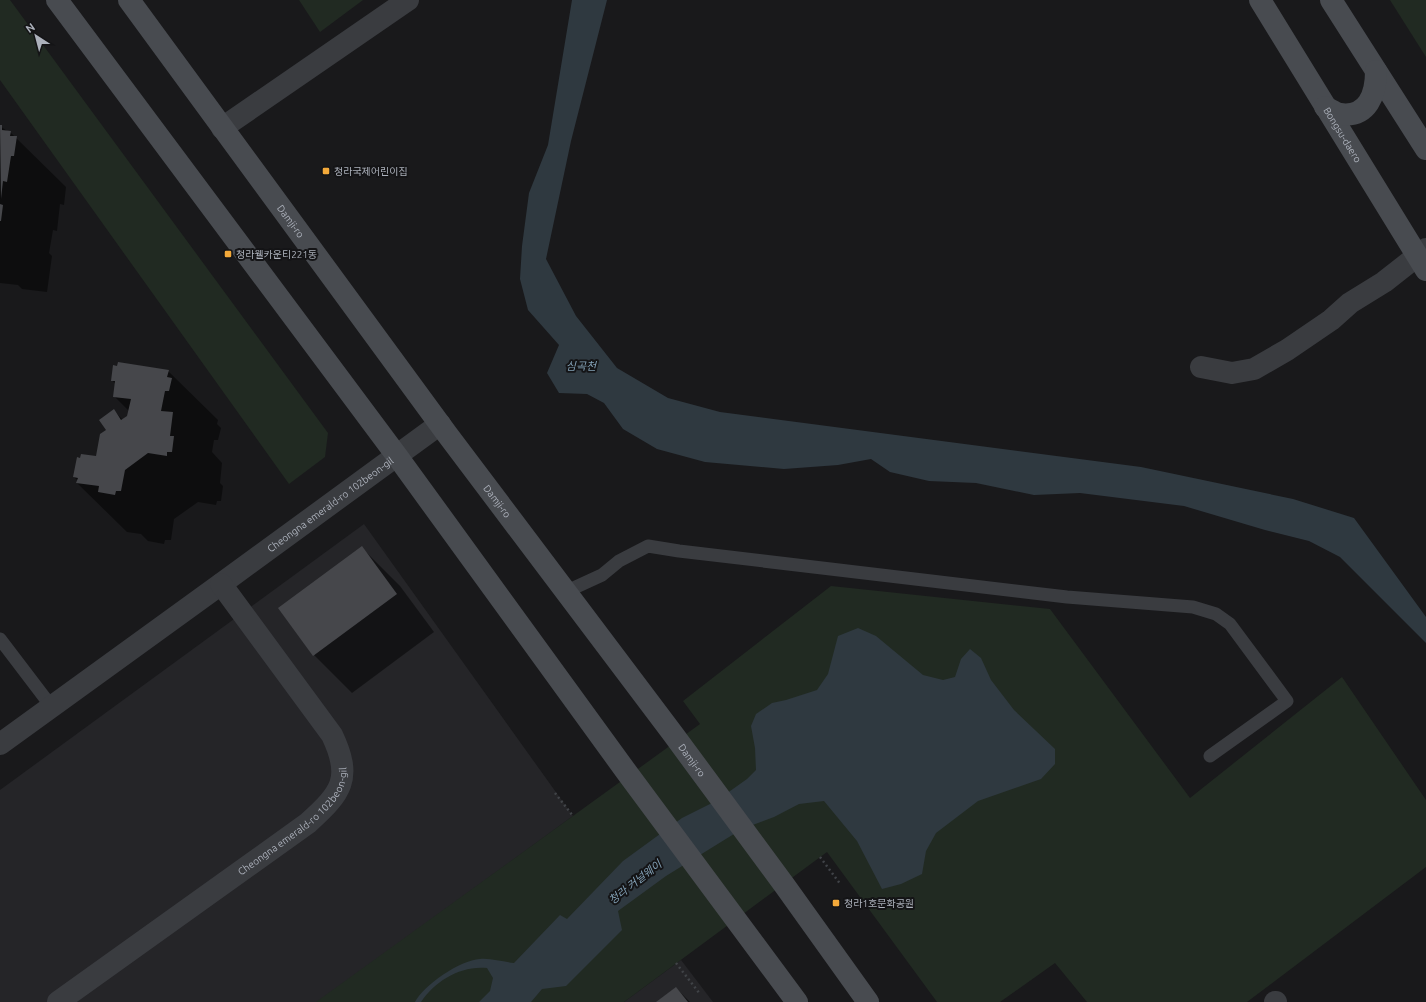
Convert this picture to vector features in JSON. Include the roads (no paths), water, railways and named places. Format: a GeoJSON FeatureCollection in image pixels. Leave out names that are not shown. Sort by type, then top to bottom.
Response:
{"type":"FeatureCollection","features":[{"type":"Feature","properties":{"kind":"main road","name":"Damji-ro"},"geometry":{"type":"LineString","coordinates":[[129,0],[440,424],[673,734],[868,1002]]}},
{"type":"Feature","properties":{"kind":"main road","name":"Bongsu-daero"},"geometry":{"type":"LineString","coordinates":[[1260,0],[1325,107],[1423,259]]}},
{"type":"Feature","properties":{"kind":"main road"},"geometry":{"type":"LineString","coordinates":[[1331,0],[1376,71],[1417,123],[1426,149]]}},
{"type":"Feature","properties":{"kind":"main road"},"geometry":{"type":"LineString","coordinates":[[58,3],[397,456],[625,770],[797,1002]]}},
{"type":"Feature","properties":{"kind":"main road"},"geometry":{"type":"LineString","coordinates":[[1325,107],[1339,114],[1351,114],[1361,110],[1370,101],[1374,92],[1376,71]]}},
{"type":"Feature","properties":{"kind":"street"},"geometry":{"type":"LineString","coordinates":[[222,128],[408,0]]}},
{"type":"Feature","properties":{"kind":"street"},"geometry":{"type":"LineString","coordinates":[[1201,367],[1232,373],[1254,370],[1331,320],[1350,303],[1423,259]]}},
{"type":"Feature","properties":{"kind":"street","name":"Cheongna emerald-ro 102beon-gil"},"geometry":{"type":"LineString","coordinates":[[0,744],[440,424]]}},
{"type":"Feature","properties":{"kind":"street","name":"Cheongna emerald-ro 102beon-gil"},"geometry":{"type":"LineString","coordinates":[[58,1002],[308,823],[328,805],[339,788],[343,770],[340,751],[332,735],[221,584]]}},
{"type":"Feature","properties":{"kind":"lane"},"geometry":{"type":"LineString","coordinates":[[566,592],[602,575],[619,562],[648,546],[679,551],[1067,597],[1193,607],[1216,614],[1230,624],[1287,701],[1210,756]]}},
{"type":"Feature","properties":{"kind":"lane"},"geometry":{"type":"LineString","coordinates":[[0,639],[51,706]]}},
{"type":"Feature","properties":{"kind":"water","name":"심곡천"},"geometry":{"type":"Polygon","coordinates":[[[572,0],[607,0],[571,141],[546,259],[576,316],[617,368],[668,398],[720,412],[1141,467],[1293,499],[1354,518],[1426,617],[1426,643],[1340,557],[1309,541],[1265,530],[1184,506],[1080,493],[1034,495],[976,483],[929,481],[890,472],[871,459],[838,465],[784,469],[705,462],[657,449],[623,429],[604,403],[587,394],[559,393],[547,373],[559,345],[528,310],[520,279],[522,246],[529,193],[548,145],[572,0]]]}},
{"type":"Feature","properties":{"kind":"water","name":"청라 커널웨이"},"geometry":{"type":"Polygon","coordinates":[[[858,628],[876,636],[923,675],[943,680],[955,677],[961,659],[970,649],[981,658],[991,680],[1014,710],[1055,749],[1055,764],[1041,779],[978,801],[936,833],[926,851],[922,874],[901,884],[882,889],[857,841],[824,801],[799,804],[774,817],[742,829],[666,876],[618,911],[622,930],[566,986],[542,989],[531,1002],[479,1002],[490,991],[493,978],[487,968],[477,968],[468,969],[450,976],[434,987],[421,1002],[415,1002],[426,988],[443,974],[472,960],[484,959],[514,963],[560,915],[567,919],[623,861],[682,818],[716,801],[747,779],[756,770],[755,748],[751,726],[756,714],[772,703],[817,690],[828,674],[838,636],[858,628]]]}},
{"type":"Feature","properties":{"kind":"place","name":"청라국제어린이집"},"geometry":{"type":"Point","coordinates":[326,171]}},
{"type":"Feature","properties":{"kind":"place","name":"청라웰카운티221동"},"geometry":{"type":"Point","coordinates":[228,254]}},
{"type":"Feature","properties":{"kind":"place","name":"청라1호문화공원"},"geometry":{"type":"Point","coordinates":[836,903]}}]}
